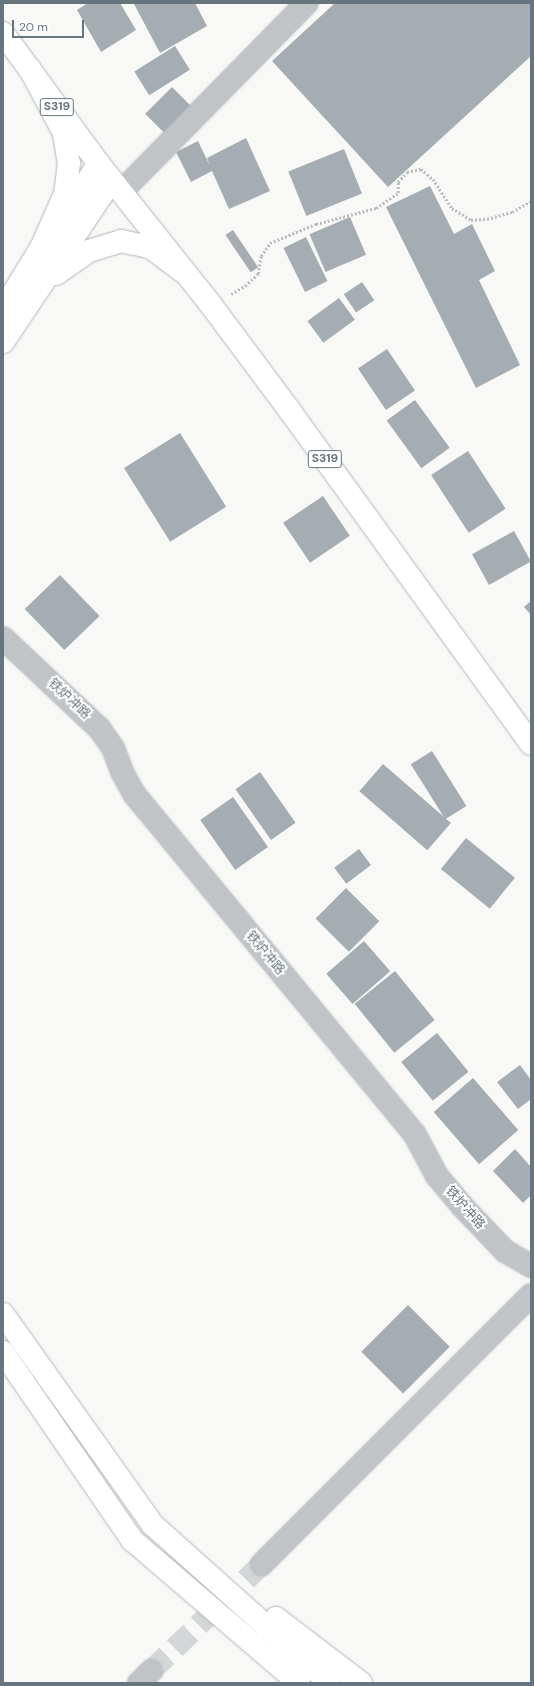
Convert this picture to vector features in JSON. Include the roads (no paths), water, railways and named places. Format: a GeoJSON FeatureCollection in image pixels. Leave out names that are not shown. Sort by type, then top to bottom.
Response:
{"type":"FeatureCollection","features":[{"type":"Feature","properties":{"kind":"main road","name":"S319"},"geometry":{"type":"LineString","coordinates":[[3,32],[111,179],[211,305],[290,411],[531,744]]}},
{"type":"Feature","properties":{"kind":"main road"},"geometry":{"type":"LineString","coordinates":[[3,310],[42,246],[65,194],[69,163],[64,133],[30,69]]}},
{"type":"Feature","properties":{"kind":"main road"},"geometry":{"type":"LineString","coordinates":[[42,246],[111,179]]}},
{"type":"Feature","properties":{"kind":"main road"},"geometry":{"type":"LineString","coordinates":[[3,342],[45,282],[111,179]]}},
{"type":"Feature","properties":{"kind":"main road"},"geometry":{"type":"LineString","coordinates":[[45,282],[89,251],[121,241],[150,247],[186,274]]}},
{"type":"Feature","properties":{"kind":"main road"},"geometry":{"type":"LineString","coordinates":[[3,1314],[153,1525],[330,1683]]}},
{"type":"Feature","properties":{"kind":"main road"},"geometry":{"type":"LineString","coordinates":[[3,1352],[132,1540],[281,1683]]}},
{"type":"Feature","properties":{"kind":"main road"},"geometry":{"type":"LineString","coordinates":[[153,1525],[361,1683]]}},
{"type":"Feature","properties":{"kind":"main road"},"geometry":{"type":"LineString","coordinates":[[132,1540],[299,1683]]}},
{"type":"Feature","properties":{"kind":"street"},"geometry":{"type":"LineString","coordinates":[[111,179],[307,3]]}},
{"type":"Feature","properties":{"kind":"street","name":"铁炉冲路"},"geometry":{"type":"LineString","coordinates":[[3,638],[99,728],[114,748],[122,772],[135,795],[414,1133],[438,1176],[462,1206],[505,1252],[531,1266]]}},
{"type":"Feature","properties":{"kind":"street"},"geometry":{"type":"LineString","coordinates":[[262,1564],[531,1296]]}},
{"type":"Feature","properties":{"kind":"tunnel"},"geometry":{"type":"LineString","coordinates":[[151,1671],[262,1564]]}}]}
